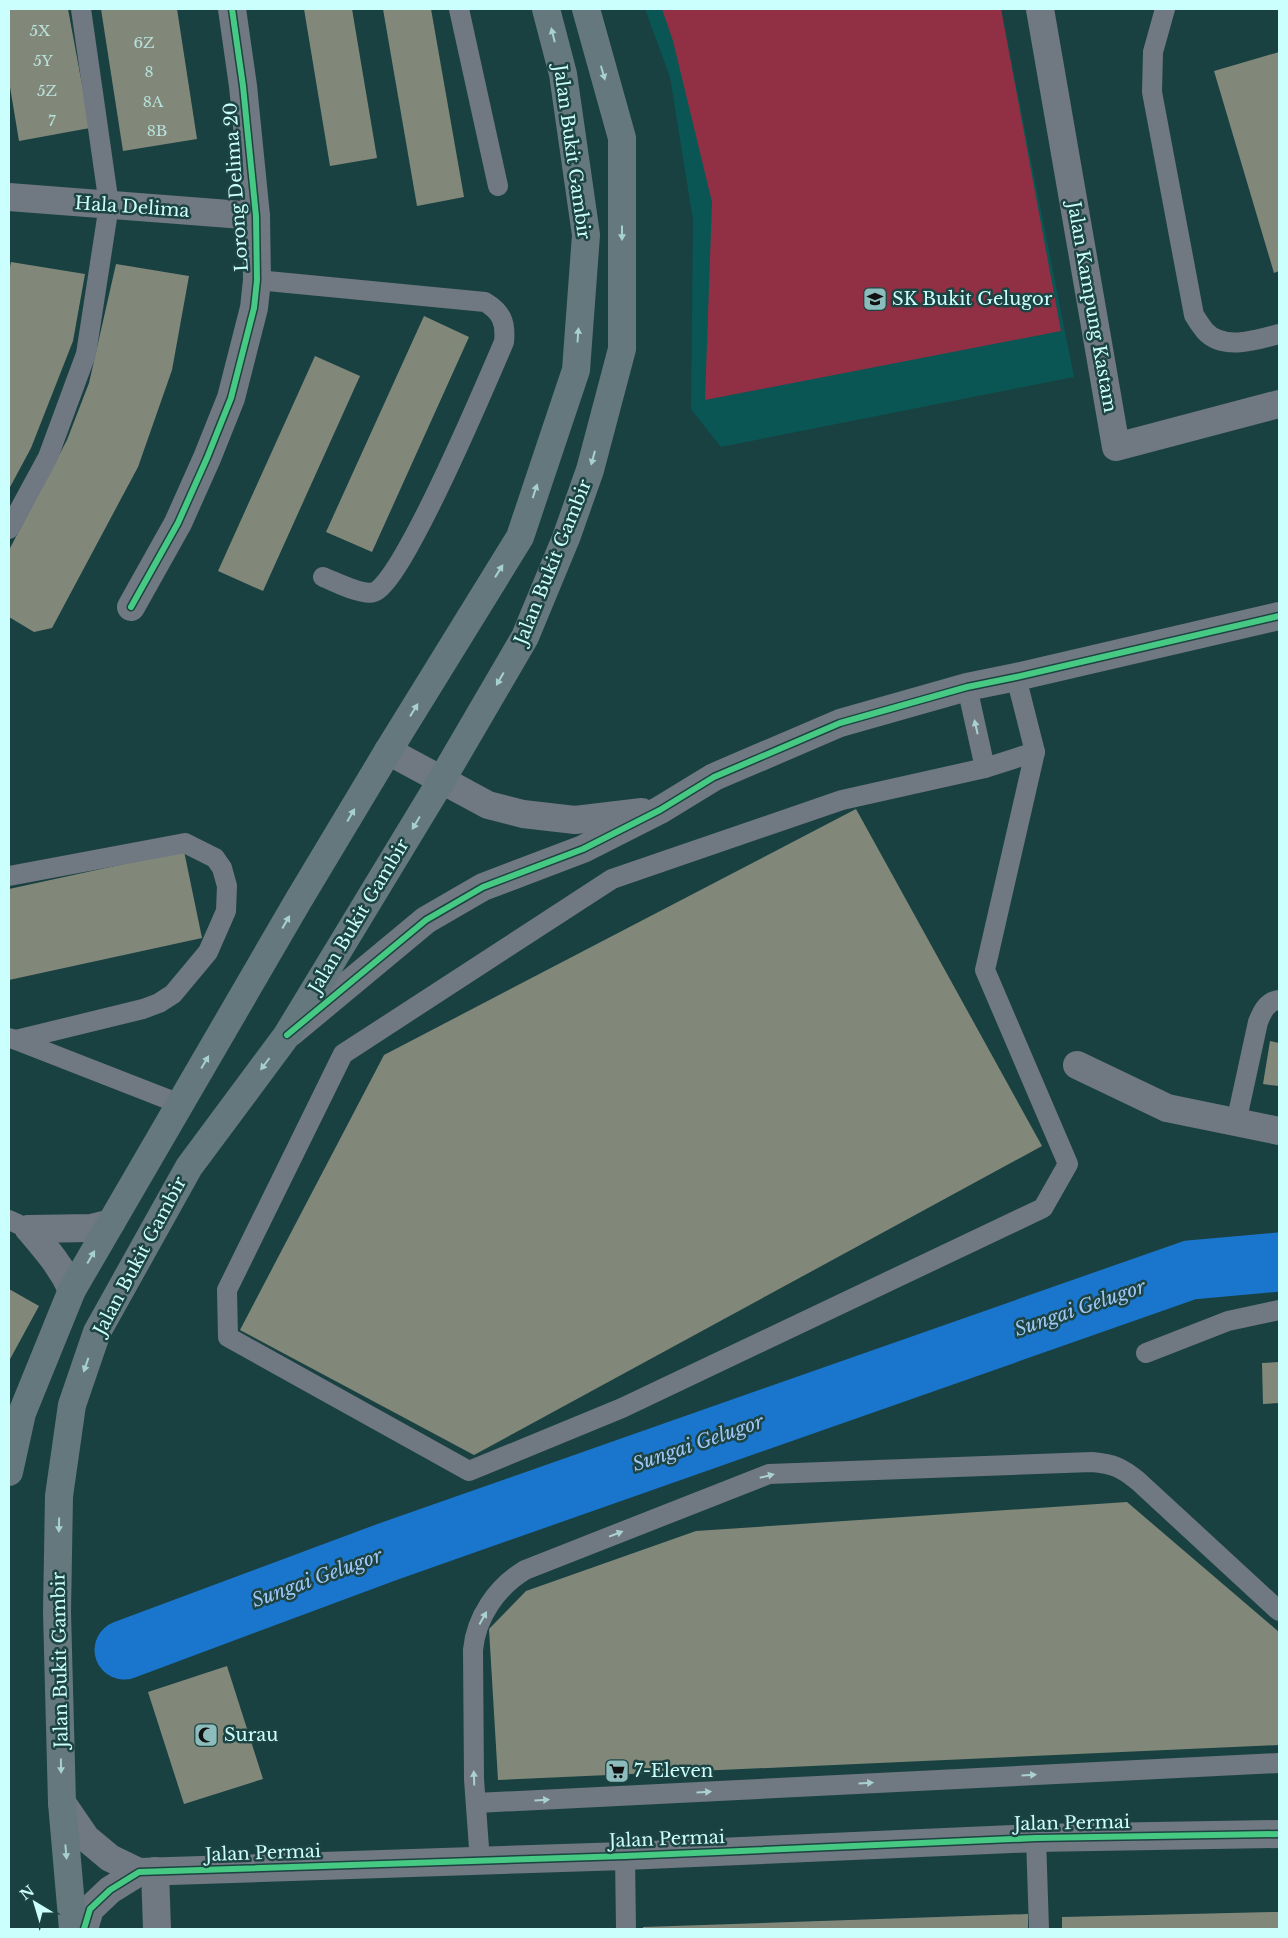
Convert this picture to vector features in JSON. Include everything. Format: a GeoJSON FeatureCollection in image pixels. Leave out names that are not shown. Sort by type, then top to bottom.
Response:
{"type":"FeatureCollection","features":[{"type":"Feature","properties":{"kind":"main road","name":"Jalan Bukit Gambir"},"geometry":{"type":"LineString","coordinates":[[9,1472],[22,1413],[72,1290],[388,751],[520,537],[576,370],[586,235],[562,74],[546,9]]}},
{"type":"Feature","properties":{"kind":"main road","name":"Jalan Bukit Gambir"},"geometry":{"type":"LineString","coordinates":[[73,1929],[62,1803],[57,1612],[60,1496],[72,1405],[97,1332],[189,1167],[287,1035],[441,781],[525,637],[566,538],[590,470],[622,349],[622,138],[586,9]]}},
{"type":"Feature","properties":{"kind":"street","name":"Lorong Delima 20"},"geometry":{"type":"LineString","coordinates":[[131,607],[178,523],[207,458],[231,398],[254,308],[258,280],[256,216],[243,86],[232,9]]}},
{"type":"Feature","properties":{"kind":"street","name":"Jalan Kampung Kastam"},"geometry":{"type":"LineString","coordinates":[[1040,9],[1116,447],[1275,406]]}},
{"type":"Feature","properties":{"kind":"street","name":"Hala Delima"},"geometry":{"type":"LineString","coordinates":[[9,198],[256,216]]}},
{"type":"Feature","properties":{"kind":"street"},"geometry":{"type":"LineString","coordinates":[[287,1035],[426,920],[482,887],[584,849],[660,810],[714,776],[840,723],[967,687],[1279,616]]}},
{"type":"Feature","properties":{"kind":"street"},"geometry":{"type":"LineString","coordinates":[[388,751],[488,805],[523,814],[575,820],[660,810]]}},
{"type":"Feature","properties":{"kind":"street"},"geometry":{"type":"LineString","coordinates":[[1077,1065],[1167,1108],[1279,1131]]}},
{"type":"Feature","properties":{"kind":"street"},"geometry":{"type":"LineString","coordinates":[[19,1224],[92,1228],[111,1223]]}},
{"type":"Feature","properties":{"kind":"street"},"geometry":{"type":"LineString","coordinates":[[19,1224],[54,1258],[72,1290]]}},
{"type":"Feature","properties":{"kind":"street","name":"Jalan Permai"},"geometry":{"type":"LineString","coordinates":[[62,1803],[86,1838],[110,1858],[147,1872],[480,1862],[1036,1838],[1279,1834]]}},
{"type":"Feature","properties":{"kind":"street"},"geometry":{"type":"LineString","coordinates":[[84,1929],[90,1909],[110,1890],[147,1872],[157,1929]]}},
{"type":"Feature","properties":{"kind":"lane"},"geometry":{"type":"LineString","coordinates":[[9,529],[48,457],[86,354],[109,205],[82,9]]}},
{"type":"Feature","properties":{"kind":"lane"},"geometry":{"type":"LineString","coordinates":[[459,9],[498,186]]}},
{"type":"Feature","properties":{"kind":"lane"},"geometry":{"type":"LineString","coordinates":[[1165,9],[1154,52],[1152,92],[1194,315],[1206,332],[1226,343],[1255,340],[1279,334]]}},
{"type":"Feature","properties":{"kind":"lane"},"geometry":{"type":"LineString","coordinates":[[258,280],[485,302],[495,308],[501,317],[505,329],[504,342],[432,503],[388,582],[375,592],[364,593],[324,577]]}},
{"type":"Feature","properties":{"kind":"lane"},"geometry":{"type":"LineString","coordinates":[[1016,677],[1035,752],[985,970],[1068,1164],[1043,1208],[622,1408],[469,1471],[228,1337],[227,1290],[343,1054],[612,879],[842,800],[986,768],[1035,752]]}},
{"type":"Feature","properties":{"kind":"lane"},"geometry":{"type":"LineString","coordinates":[[967,687],[986,768]]}},
{"type":"Feature","properties":{"kind":"lane"},"geometry":{"type":"LineString","coordinates":[[9,876],[185,843],[215,858],[222,868],[227,886],[226,912],[208,952],[173,994],[159,1003],[142,1009],[12,1039]]}},
{"type":"Feature","properties":{"kind":"lane"},"geometry":{"type":"LineString","coordinates":[[1236,1123],[1262,1010],[1274,1001],[1279,1000]]}},
{"type":"Feature","properties":{"kind":"lane"},"geometry":{"type":"LineString","coordinates":[[12,1039],[180,1104]]}},
{"type":"Feature","properties":{"kind":"lane"},"geometry":{"type":"LineString","coordinates":[[1146,1353],[1228,1321],[1279,1310]]}},
{"type":"Feature","properties":{"kind":"lane"},"geometry":{"type":"LineString","coordinates":[[480,1862],[476,1803],[474,1634],[497,1593],[510,1580],[525,1570],[769,1474],[1092,1462],[1110,1464],[1123,1469],[1138,1481],[1279,1611]]}},
{"type":"Feature","properties":{"kind":"lane"},"geometry":{"type":"LineString","coordinates":[[476,1803],[1279,1763]]}},
{"type":"Feature","properties":{"kind":"lane"},"geometry":{"type":"LineString","coordinates":[[1036,1838],[1039,1929]]}},
{"type":"Feature","properties":{"kind":"lane"},"geometry":{"type":"LineString","coordinates":[[625,1856],[626,1929]]}},
{"type":"Feature","properties":{"kind":"shaded area","name":"SK Bukit Gelugor"},"geometry":{"type":"Polygon","coordinates":[[[645,9],[1001,9],[1074,377],[721,447],[691,409],[693,220],[670,77],[645,9]]]}},
{"type":"Feature","properties":{"kind":"shaded area","name":"SK Bukit Gelugor"},"geometry":{"type":"Polygon","coordinates":[[[662,9],[1001,9],[1061,331],[705,400],[712,202],[673,41],[662,9]]]}},
{"type":"Feature","properties":{"kind":"building"},"geometry":{"type":"Polygon","coordinates":[[[9,9],[68,9],[90,128],[19,141],[9,81],[9,9]]]}},
{"type":"Feature","properties":{"kind":"building"},"geometry":{"type":"Polygon","coordinates":[[[101,9],[177,9],[197,139],[123,151],[101,9]]]}},
{"type":"Feature","properties":{"kind":"building"},"geometry":{"type":"Polygon","coordinates":[[[304,9],[352,9],[377,158],[330,166],[304,9]]]}},
{"type":"Feature","properties":{"kind":"building"},"geometry":{"type":"Polygon","coordinates":[[[383,9],[431,9],[464,197],[417,206],[383,9]]]}},
{"type":"Feature","properties":{"kind":"building"},"geometry":{"type":"Polygon","coordinates":[[[1279,52],[1279,271],[1274,273],[1214,71],[1279,52]]]}},
{"type":"Feature","properties":{"kind":"building"},"geometry":{"type":"Polygon","coordinates":[[[11,262],[85,274],[73,341],[31,448],[9,489],[9,272],[11,262]]]}},
{"type":"Feature","properties":{"kind":"building"},"geometry":{"type":"Polygon","coordinates":[[[116,264],[189,276],[172,370],[138,467],[52,628],[34,632],[9,617],[9,550],[67,440],[89,383],[116,264]]]}},
{"type":"Feature","properties":{"kind":"building"},"geometry":{"type":"Polygon","coordinates":[[[424,316],[469,337],[372,552],[326,532],[424,316]]]}},
{"type":"Feature","properties":{"kind":"building"},"geometry":{"type":"Polygon","coordinates":[[[315,356],[360,376],[263,591],[218,571],[315,356]]]}},
{"type":"Feature","properties":{"kind":"building"},"geometry":{"type":"Polygon","coordinates":[[[856,809],[1042,1146],[474,1455],[240,1330],[384,1055],[856,809]]]}},
{"type":"Feature","properties":{"kind":"building"},"geometry":{"type":"Polygon","coordinates":[[[184,851],[202,938],[9,980],[9,889],[184,851]]]}},
{"type":"Feature","properties":{"kind":"building"},"geometry":{"type":"Polygon","coordinates":[[[1270,1041],[1279,1043],[1279,1086],[1263,1084],[1270,1041]]]}},
{"type":"Feature","properties":{"kind":"building"},"geometry":{"type":"Polygon","coordinates":[[[9,1289],[39,1306],[9,1361],[9,1289]]]}},
{"type":"Feature","properties":{"kind":"building"},"geometry":{"type":"Polygon","coordinates":[[[1279,1362],[1279,1403],[1263,1404],[1262,1363],[1279,1362]]]}},
{"type":"Feature","properties":{"kind":"building"},"geometry":{"type":"Polygon","coordinates":[[[1127,1502],[1279,1632],[1279,1745],[498,1780],[489,1629],[526,1591],[696,1531],[1127,1502]]]}},
{"type":"Feature","properties":{"kind":"building","name":"Surau"},"geometry":{"type":"Polygon","coordinates":[[[227,1666],[263,1779],[184,1804],[148,1692],[227,1666]]]}},
{"type":"Feature","properties":{"kind":"building"},"geometry":{"type":"Polygon","coordinates":[[[1279,1912],[1279,1929],[1062,1929],[1062,1917],[1279,1912]]]}},
{"type":"Feature","properties":{"kind":"building"},"geometry":{"type":"Polygon","coordinates":[[[1028,1914],[1028,1929],[643,1929],[643,1927],[1028,1914]]]}},
{"type":"Feature","properties":{"kind":"waterway","name":"Sungai Gelugor"},"geometry":{"type":"LineString","coordinates":[[124,1650],[387,1552],[1190,1270],[1279,1262]]}},
{"type":"Feature","properties":{"kind":"cycle path"},"geometry":{"type":"LineString","coordinates":[[131,607],[178,523],[207,458],[231,398],[254,308],[257,280],[256,216],[243,86],[232,9]]}},
{"type":"Feature","properties":{"kind":"cycle path"},"geometry":{"type":"LineString","coordinates":[[287,1035],[426,920],[483,887],[583,849],[660,810],[714,777],[840,723],[967,687],[1279,616]]}},
{"type":"Feature","properties":{"kind":"cycle path"},"geometry":{"type":"LineString","coordinates":[[84,1929],[90,1909],[110,1890],[139,1872],[625,1856],[1036,1838],[1279,1834]]}},
{"type":"Feature","properties":{"kind":"place","name":"SK Bukit Gelugor"},"geometry":{"type":"Point","coordinates":[875,299]}},
{"type":"Feature","properties":{"kind":"place","name":"Surau"},"geometry":{"type":"Point","coordinates":[206,1735]}},
{"type":"Feature","properties":{"kind":"place","name":"7-Eleven"},"geometry":{"type":"Point","coordinates":[617,1771]}}]}
